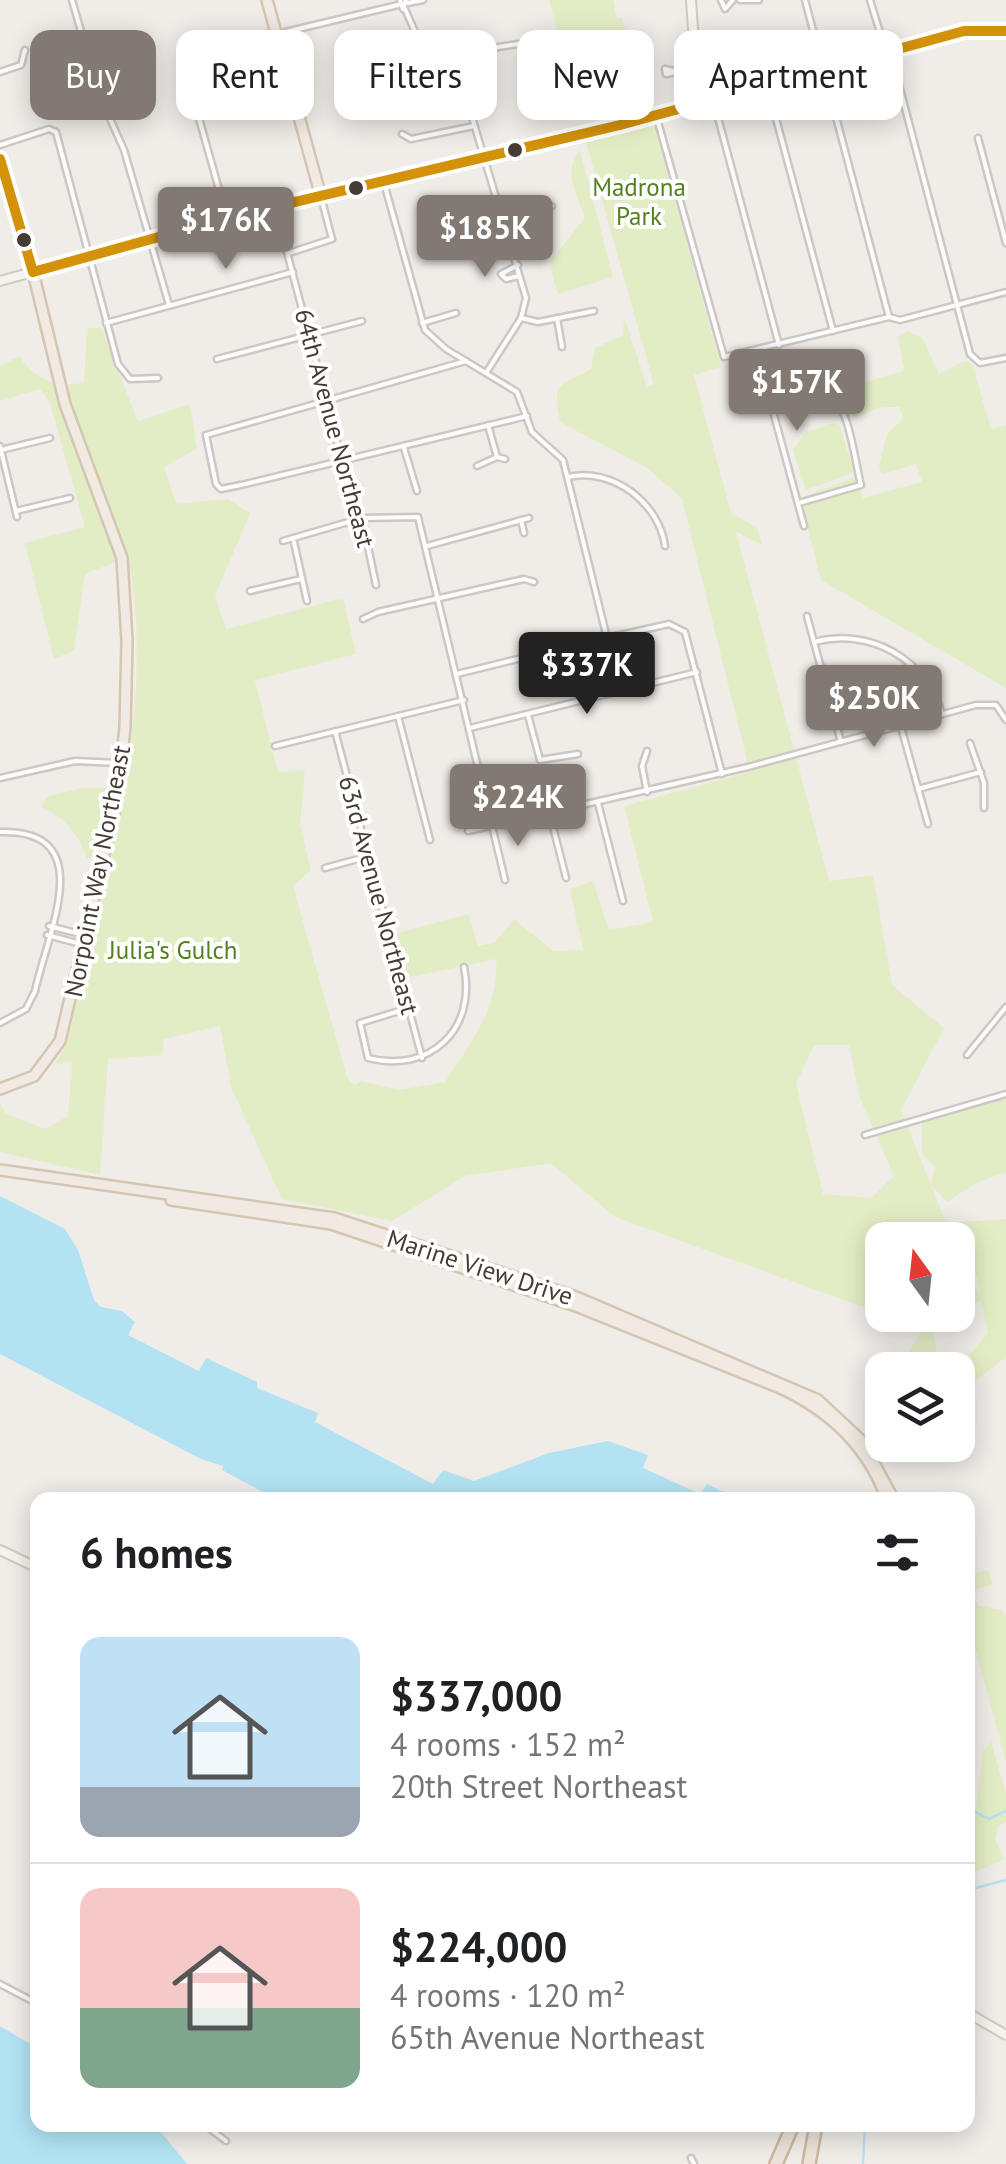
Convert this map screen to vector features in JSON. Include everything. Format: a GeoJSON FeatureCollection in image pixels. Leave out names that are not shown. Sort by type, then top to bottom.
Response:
{"type":"FeatureCollection","features":[{"type":"Feature","properties":{"kind":"highway"},"geometry":{"type":"LineString","coordinates":[[776,2164],[790,2132]]}},
{"type":"Feature","properties":{"kind":"highway"},"geometry":{"type":"LineString","coordinates":[[809,2164],[815,2132]]}},
{"type":"Feature","properties":{"kind":"main road"},"geometry":{"type":"LineString","coordinates":[[267,0],[276,30]]}},
{"type":"Feature","properties":{"kind":"main road"},"geometry":{"type":"LineString","coordinates":[[691,0],[697,30]]}},
{"type":"Feature","properties":{"kind":"main road"},"geometry":{"type":"LineString","coordinates":[[903,48],[964,32],[1006,31]]}},
{"type":"Feature","properties":{"kind":"main road"},"geometry":{"type":"LineString","coordinates":[[0,281],[213,221],[484,159],[674,110]]}},
{"type":"Feature","properties":{"kind":"main road"},"geometry":{"type":"LineString","coordinates":[[300,120],[320,197]]}},
{"type":"Feature","properties":{"kind":"main road","name":"Norpoint Way Northeast"},"geometry":{"type":"LineString","coordinates":[[0,159],[65,404],[122,558],[128,641],[122,764],[65,1024],[52,1056],[34,1076],[0,1088]]}},
{"type":"Feature","properties":{"kind":"main road"},"geometry":{"type":"LineString","coordinates":[[301,202],[311,190],[314,174]]}},
{"type":"Feature","properties":{"kind":"main road","name":"Marine View Drive"},"geometry":{"type":"LineString","coordinates":[[0,1172],[334,1218],[576,1298],[818,1400],[862,1441],[886,1492]]}},
{"type":"Feature","properties":{"kind":"main road"},"geometry":{"type":"LineString","coordinates":[[0,1550],[30,1564]]}},
{"type":"Feature","properties":{"kind":"main road"},"geometry":{"type":"LineString","coordinates":[[975,2017],[1006,2035]]}},
{"type":"Feature","properties":{"kind":"street"},"geometry":{"type":"LineString","coordinates":[[72,0],[99,94],[130,170],[169,306]]}},
{"type":"Feature","properties":{"kind":"street"},"geometry":{"type":"LineString","coordinates":[[293,30],[424,0]]}},
{"type":"Feature","properties":{"kind":"street"},"geometry":{"type":"LineString","coordinates":[[722,0],[726,9],[736,0],[759,0]]}},
{"type":"Feature","properties":{"kind":"street"},"geometry":{"type":"LineString","coordinates":[[805,0],[813,30]]}},
{"type":"Feature","properties":{"kind":"street"},"geometry":{"type":"LineString","coordinates":[[870,0],[880,30]]}},
{"type":"Feature","properties":{"kind":"street"},"geometry":{"type":"LineString","coordinates":[[403,3],[414,30]]}},
{"type":"Feature","properties":{"kind":"street"},"geometry":{"type":"LineString","coordinates":[[0,72],[20,65],[25,50]]}},
{"type":"Feature","properties":{"kind":"street"},"geometry":{"type":"LineString","coordinates":[[903,108],[970,354],[976,362],[1006,358]]}},
{"type":"Feature","properties":{"kind":"street"},"geometry":{"type":"LineString","coordinates":[[656,115],[724,357],[889,317],[896,321],[1006,292]]}},
{"type":"Feature","properties":{"kind":"street"},"geometry":{"type":"LineString","coordinates":[[199,120],[227,218]]}},
{"type":"Feature","properties":{"kind":"street"},"geometry":{"type":"LineString","coordinates":[[472,120],[526,298],[521,318],[486,373]]}},
{"type":"Feature","properties":{"kind":"street"},"geometry":{"type":"LineString","coordinates":[[719,120],[779,345]]}},
{"type":"Feature","properties":{"kind":"street"},"geometry":{"type":"LineString","coordinates":[[776,120],[833,331]]}},
{"type":"Feature","properties":{"kind":"street"},"geometry":{"type":"LineString","coordinates":[[837,120],[889,317]]}},
{"type":"Feature","properties":{"kind":"street"},"geometry":{"type":"LineString","coordinates":[[402,134],[411,139],[474,126]]}},
{"type":"Feature","properties":{"kind":"street"},"geometry":{"type":"LineString","coordinates":[[0,145],[53,130],[118,364],[130,379],[158,378]]}},
{"type":"Feature","properties":{"kind":"street"},"geometry":{"type":"LineString","coordinates":[[978,138],[1006,243]]}},
{"type":"Feature","properties":{"kind":"street"},"geometry":{"type":"LineString","coordinates":[[384,183],[422,323],[435,341],[517,392],[532,432],[560,456],[586,533],[607,638],[669,624],[680,627],[697,672],[722,774]]}},
{"type":"Feature","properties":{"kind":"street"},"geometry":{"type":"LineString","coordinates":[[288,253],[332,239],[320,197]]}},
{"type":"Feature","properties":{"kind":"street"},"geometry":{"type":"LineString","coordinates":[[504,215],[552,206]]}},
{"type":"Feature","properties":{"kind":"street","name":"64th Avenue Northeast"},"geometry":{"type":"LineString","coordinates":[[275,207],[354,506],[362,518],[376,585]]}},
{"type":"Feature","properties":{"kind":"street"},"geometry":{"type":"LineString","coordinates":[[518,265],[504,269],[502,276],[520,276]]}},
{"type":"Feature","properties":{"kind":"street"},"geometry":{"type":"LineString","coordinates":[[106,323],[293,272]]}},
{"type":"Feature","properties":{"kind":"street"},"geometry":{"type":"LineString","coordinates":[[521,318],[538,322],[594,311]]}},
{"type":"Feature","properties":{"kind":"street"},"geometry":{"type":"LineString","coordinates":[[422,323],[456,313]]}},
{"type":"Feature","properties":{"kind":"street"},"geometry":{"type":"LineString","coordinates":[[557,318],[562,347]]}},
{"type":"Feature","properties":{"kind":"street"},"geometry":{"type":"LineString","coordinates":[[217,358],[362,321]]}},
{"type":"Feature","properties":{"kind":"street"},"geometry":{"type":"LineString","coordinates":[[756,351],[804,526]]}},
{"type":"Feature","properties":{"kind":"street"},"geometry":{"type":"LineString","coordinates":[[466,361],[206,434],[221,490],[526,416]]}},
{"type":"Feature","properties":{"kind":"street"},"geometry":{"type":"LineString","coordinates":[[772,407],[828,390],[837,402],[861,485],[799,504]]}},
{"type":"Feature","properties":{"kind":"street"},"geometry":{"type":"LineString","coordinates":[[488,425],[497,457]]}},
{"type":"Feature","properties":{"kind":"street"},"geometry":{"type":"LineString","coordinates":[[50,438],[0,448],[16,514],[70,498]]}},
{"type":"Feature","properties":{"kind":"street"},"geometry":{"type":"LineString","coordinates":[[402,447],[417,491]]}},
{"type":"Feature","properties":{"kind":"street"},"geometry":{"type":"LineString","coordinates":[[477,466],[497,457],[505,459]]}},
{"type":"Feature","properties":{"kind":"street"},"geometry":{"type":"LineString","coordinates":[[568,477],[598,476],[649,505],[659,520],[665,546]]}},
{"type":"Feature","properties":{"kind":"street"},"geometry":{"type":"LineString","coordinates":[[283,542],[362,518],[374,521],[415,515],[427,546],[505,880]]}},
{"type":"Feature","properties":{"kind":"street"},"geometry":{"type":"LineString","coordinates":[[427,546],[529,518]]}},
{"type":"Feature","properties":{"kind":"street"},"geometry":{"type":"LineString","coordinates":[[520,520],[524,533]]}},
{"type":"Feature","properties":{"kind":"street"},"geometry":{"type":"LineString","coordinates":[[296,540],[293,548],[307,601]]}},
{"type":"Feature","properties":{"kind":"street"},"geometry":{"type":"LineString","coordinates":[[363,620],[378,612],[524,578],[534,582]]}},
{"type":"Feature","properties":{"kind":"street"},"geometry":{"type":"LineString","coordinates":[[250,591],[302,579]]}},
{"type":"Feature","properties":{"kind":"street"},"geometry":{"type":"LineString","coordinates":[[594,587],[602,586]]}},
{"type":"Feature","properties":{"kind":"street"},"geometry":{"type":"LineString","coordinates":[[807,616],[841,742]]}},
{"type":"Feature","properties":{"kind":"street"},"geometry":{"type":"LineString","coordinates":[[814,642],[836,636],[862,638],[910,664],[930,681],[942,714]]}},
{"type":"Feature","properties":{"kind":"street"},"geometry":{"type":"LineString","coordinates":[[457,674],[562,648]]}},
{"type":"Feature","properties":{"kind":"street"},"geometry":{"type":"LineString","coordinates":[[889,689],[910,664]]}},
{"type":"Feature","properties":{"kind":"street"},"geometry":{"type":"LineString","coordinates":[[470,728],[697,672]]}},
{"type":"Feature","properties":{"kind":"street"},"geometry":{"type":"LineString","coordinates":[[276,746],[464,700]]}},
{"type":"Feature","properties":{"kind":"street"},"geometry":{"type":"LineString","coordinates":[[468,832],[722,774],[942,714],[996,705],[1006,720]]}},
{"type":"Feature","properties":{"kind":"street"},"geometry":{"type":"LineString","coordinates":[[528,714],[540,760],[578,754]]}},
{"type":"Feature","properties":{"kind":"street"},"geometry":{"type":"LineString","coordinates":[[398,716],[430,840]]}},
{"type":"Feature","properties":{"kind":"street"},"geometry":{"type":"LineString","coordinates":[[901,726],[928,824]]}},
{"type":"Feature","properties":{"kind":"street","name":"63rd Avenue Northeast"},"geometry":{"type":"LineString","coordinates":[[336,732],[422,1058]]}},
{"type":"Feature","properties":{"kind":"street"},"geometry":{"type":"LineString","coordinates":[[970,744],[981,772],[984,808]]}},
{"type":"Feature","properties":{"kind":"street"},"geometry":{"type":"LineString","coordinates":[[647,752],[642,766],[647,792]]}},
{"type":"Feature","properties":{"kind":"street"},"geometry":{"type":"LineString","coordinates":[[0,778],[81,761],[122,764]]}},
{"type":"Feature","properties":{"kind":"street"},"geometry":{"type":"LineString","coordinates":[[918,788],[981,772]]}},
{"type":"Feature","properties":{"kind":"street"},"geometry":{"type":"LineString","coordinates":[[598,803],[623,900]]}},
{"type":"Feature","properties":{"kind":"street"},"geometry":{"type":"LineString","coordinates":[[550,814],[566,878]]}},
{"type":"Feature","properties":{"kind":"street"},"geometry":{"type":"LineString","coordinates":[[0,832],[36,834],[56,852],[61,872],[30,1002],[20,1014],[0,1023]]}},
{"type":"Feature","properties":{"kind":"street"},"geometry":{"type":"LineString","coordinates":[[325,868],[369,856]]}},
{"type":"Feature","properties":{"kind":"street"},"geometry":{"type":"LineString","coordinates":[[50,926],[84,940]]}},
{"type":"Feature","properties":{"kind":"street"},"geometry":{"type":"LineString","coordinates":[[47,935],[84,940]]}},
{"type":"Feature","properties":{"kind":"street"},"geometry":{"type":"LineString","coordinates":[[409,1008],[360,1023],[364,1052],[370,1059],[422,1058],[441,1046],[465,1012],[469,995],[464,968]]}},
{"type":"Feature","properties":{"kind":"street"},"geometry":{"type":"LineString","coordinates":[[967,1055],[1006,1007]]}},
{"type":"Feature","properties":{"kind":"street"},"geometry":{"type":"LineString","coordinates":[[865,1135],[1006,1094]]}},
{"type":"Feature","properties":{"kind":"street"},"geometry":{"type":"LineString","coordinates":[[0,1984],[30,2000]]}},
{"type":"Feature","properties":{"kind":"street"},"geometry":{"type":"LineString","coordinates":[[214,2132],[226,2141]]}},
{"type":"Feature","properties":{"kind":"green space"},"geometry":{"type":"Polygon","coordinates":[[[549,0],[613,0],[617,19],[622,18],[625,30],[557,30],[549,0]]]}},
{"type":"Feature","properties":{"kind":"green space"},"geometry":{"type":"Polygon","coordinates":[[[654,125],[721,367],[694,375],[731,513],[757,528],[762,545],[736,532],[829,881],[873,875],[892,985],[944,1028],[901,1110],[946,1222],[865,1222],[865,1308],[615,1217],[551,1163],[465,1176],[392,1221],[282,1199],[231,1087],[220,1026],[164,1039],[162,1055],[108,1059],[100,1175],[0,1152],[0,1103],[5,1113],[45,1129],[68,1116],[72,1061],[55,1064],[66,1046],[122,803],[136,677],[136,616],[128,557],[85,574],[74,650],[54,659],[25,543],[85,527],[50,403],[40,389],[0,401],[0,366],[19,356],[47,380],[84,383],[87,328],[101,328],[138,421],[190,404],[197,449],[164,467],[176,504],[228,499],[250,513],[215,596],[226,629],[343,598],[356,654],[255,680],[278,772],[305,770],[300,824],[311,870],[293,886],[348,1080],[355,1085],[361,1081],[399,1090],[445,1082],[488,1009],[496,959],[402,979],[390,935],[469,914],[478,946],[494,943],[514,919],[553,951],[583,950],[570,889],[593,881],[609,930],[653,922],[624,806],[750,772],[682,499],[649,469],[560,422],[560,386],[591,369],[595,348],[623,335],[624,317],[647,387],[654,385],[586,142],[654,125]],[[814,1045],[796,1084],[823,1194],[871,1198],[894,1176],[860,1098],[849,1045],[814,1045]]]}},
{"type":"Feature","properties":{"kind":"green space"},"geometry":{"type":"Polygon","coordinates":[[[580,151],[613,277],[558,294],[549,263],[585,218],[572,175],[580,151]]]}},
{"type":"Feature","properties":{"kind":"green space"},"geometry":{"type":"Polygon","coordinates":[[[907,331],[922,337],[939,374],[967,360],[973,366],[993,429],[1006,425],[1006,688],[821,580],[800,498],[855,477],[863,498],[922,482],[916,464],[882,474],[879,466],[887,435],[903,418],[899,407],[882,407],[853,418],[844,388],[901,372],[904,369],[898,336],[907,331]]]}},
{"type":"Feature","properties":{"kind":"green space"},"geometry":{"type":"Polygon","coordinates":[[[834,423],[840,426],[854,472],[806,490],[793,450],[806,432],[834,423]]]}},
{"type":"Feature","properties":{"kind":"green space"},"geometry":{"type":"Polygon","coordinates":[[[81,788],[107,788],[93,857],[87,858],[70,827],[42,807],[46,797],[81,788]]]}},
{"type":"Feature","properties":{"kind":"green space"},"geometry":{"type":"Polygon","coordinates":[[[1006,1099],[1006,1172],[974,1184],[947,1202],[931,1185],[935,1166],[922,1155],[922,1122],[1006,1099]]]}},
{"type":"Feature","properties":{"kind":"green space"},"geometry":{"type":"Polygon","coordinates":[[[1006,1219],[1006,1357],[975,1381],[973,1352],[988,1333],[981,1301],[975,1303],[975,1285],[981,1298],[975,1274],[975,1222],[960,1222],[1006,1219]]]}},
{"type":"Feature","properties":{"kind":"green space"},"geometry":{"type":"Polygon","coordinates":[[[921,1332],[934,1332],[937,1352],[908,1352],[921,1332]]]}},
{"type":"Feature","properties":{"kind":"green space"},"geometry":{"type":"Polygon","coordinates":[[[989,1570],[992,1585],[975,1589],[975,1573],[989,1570]]]}},
{"type":"Feature","properties":{"kind":"green space"},"geometry":{"type":"Polygon","coordinates":[[[975,1601],[979,1606],[1001,1610],[1006,1616],[1006,1762],[975,1647],[975,1601]]]}},
{"type":"Feature","properties":{"kind":"green space"},"geometry":{"type":"Polygon","coordinates":[[[991,1742],[1006,1793],[1006,1822],[998,1826],[995,1839],[1004,1859],[975,1872],[975,1818],[983,1752],[991,1742]]]}},
{"type":"Feature","properties":{"kind":"water"},"geometry":{"type":"Polygon","coordinates":[[[0,1196],[65,1229],[78,1250],[94,1300],[101,1307],[122,1311],[135,1322],[128,1335],[199,1371],[206,1358],[257,1382],[257,1388],[318,1413],[315,1422],[433,1484],[443,1470],[474,1481],[549,1453],[608,1441],[648,1455],[643,1468],[696,1492],[263,1492],[222,1470],[223,1466],[201,1459],[0,1354],[0,1196]]]}},
{"type":"Feature","properties":{"kind":"water"},"geometry":{"type":"Polygon","coordinates":[[[707,1484],[724,1492],[701,1492],[707,1484]]]}},
{"type":"Feature","properties":{"kind":"water"},"geometry":{"type":"Polygon","coordinates":[[[0,2026],[30,2044],[30,2132],[161,2132],[187,2164],[0,2164],[0,2026]]]}},
{"type":"Feature","properties":{"kind":"waterway"},"geometry":{"type":"LineString","coordinates":[[975,1812],[989,1819],[1006,1811]]}},
{"type":"Feature","properties":{"kind":"waterway"},"geometry":{"type":"LineString","coordinates":[[975,1888],[1006,1880]]}},
{"type":"Feature","properties":{"kind":"waterway"},"geometry":{"type":"LineString","coordinates":[[863,2164],[865,2132]]}},
{"type":"Feature","properties":{"kind":"transit line"},"geometry":{"type":"LineString","coordinates":[[33,272],[227,218],[620,125],[964,31],[1006,31]]}},
{"type":"Feature","properties":{"kind":"transit line"},"geometry":{"type":"LineString","coordinates":[[0,159],[33,272]]}},
{"type":"Feature","properties":{"kind":"park label","name":"Madrona Park"},"geometry":{"type":"Point","coordinates":[639,202]}},
{"type":"Feature","properties":{"kind":"park label","name":"Julia's Gulch"},"geometry":{"type":"Point","coordinates":[173,950]}}]}
